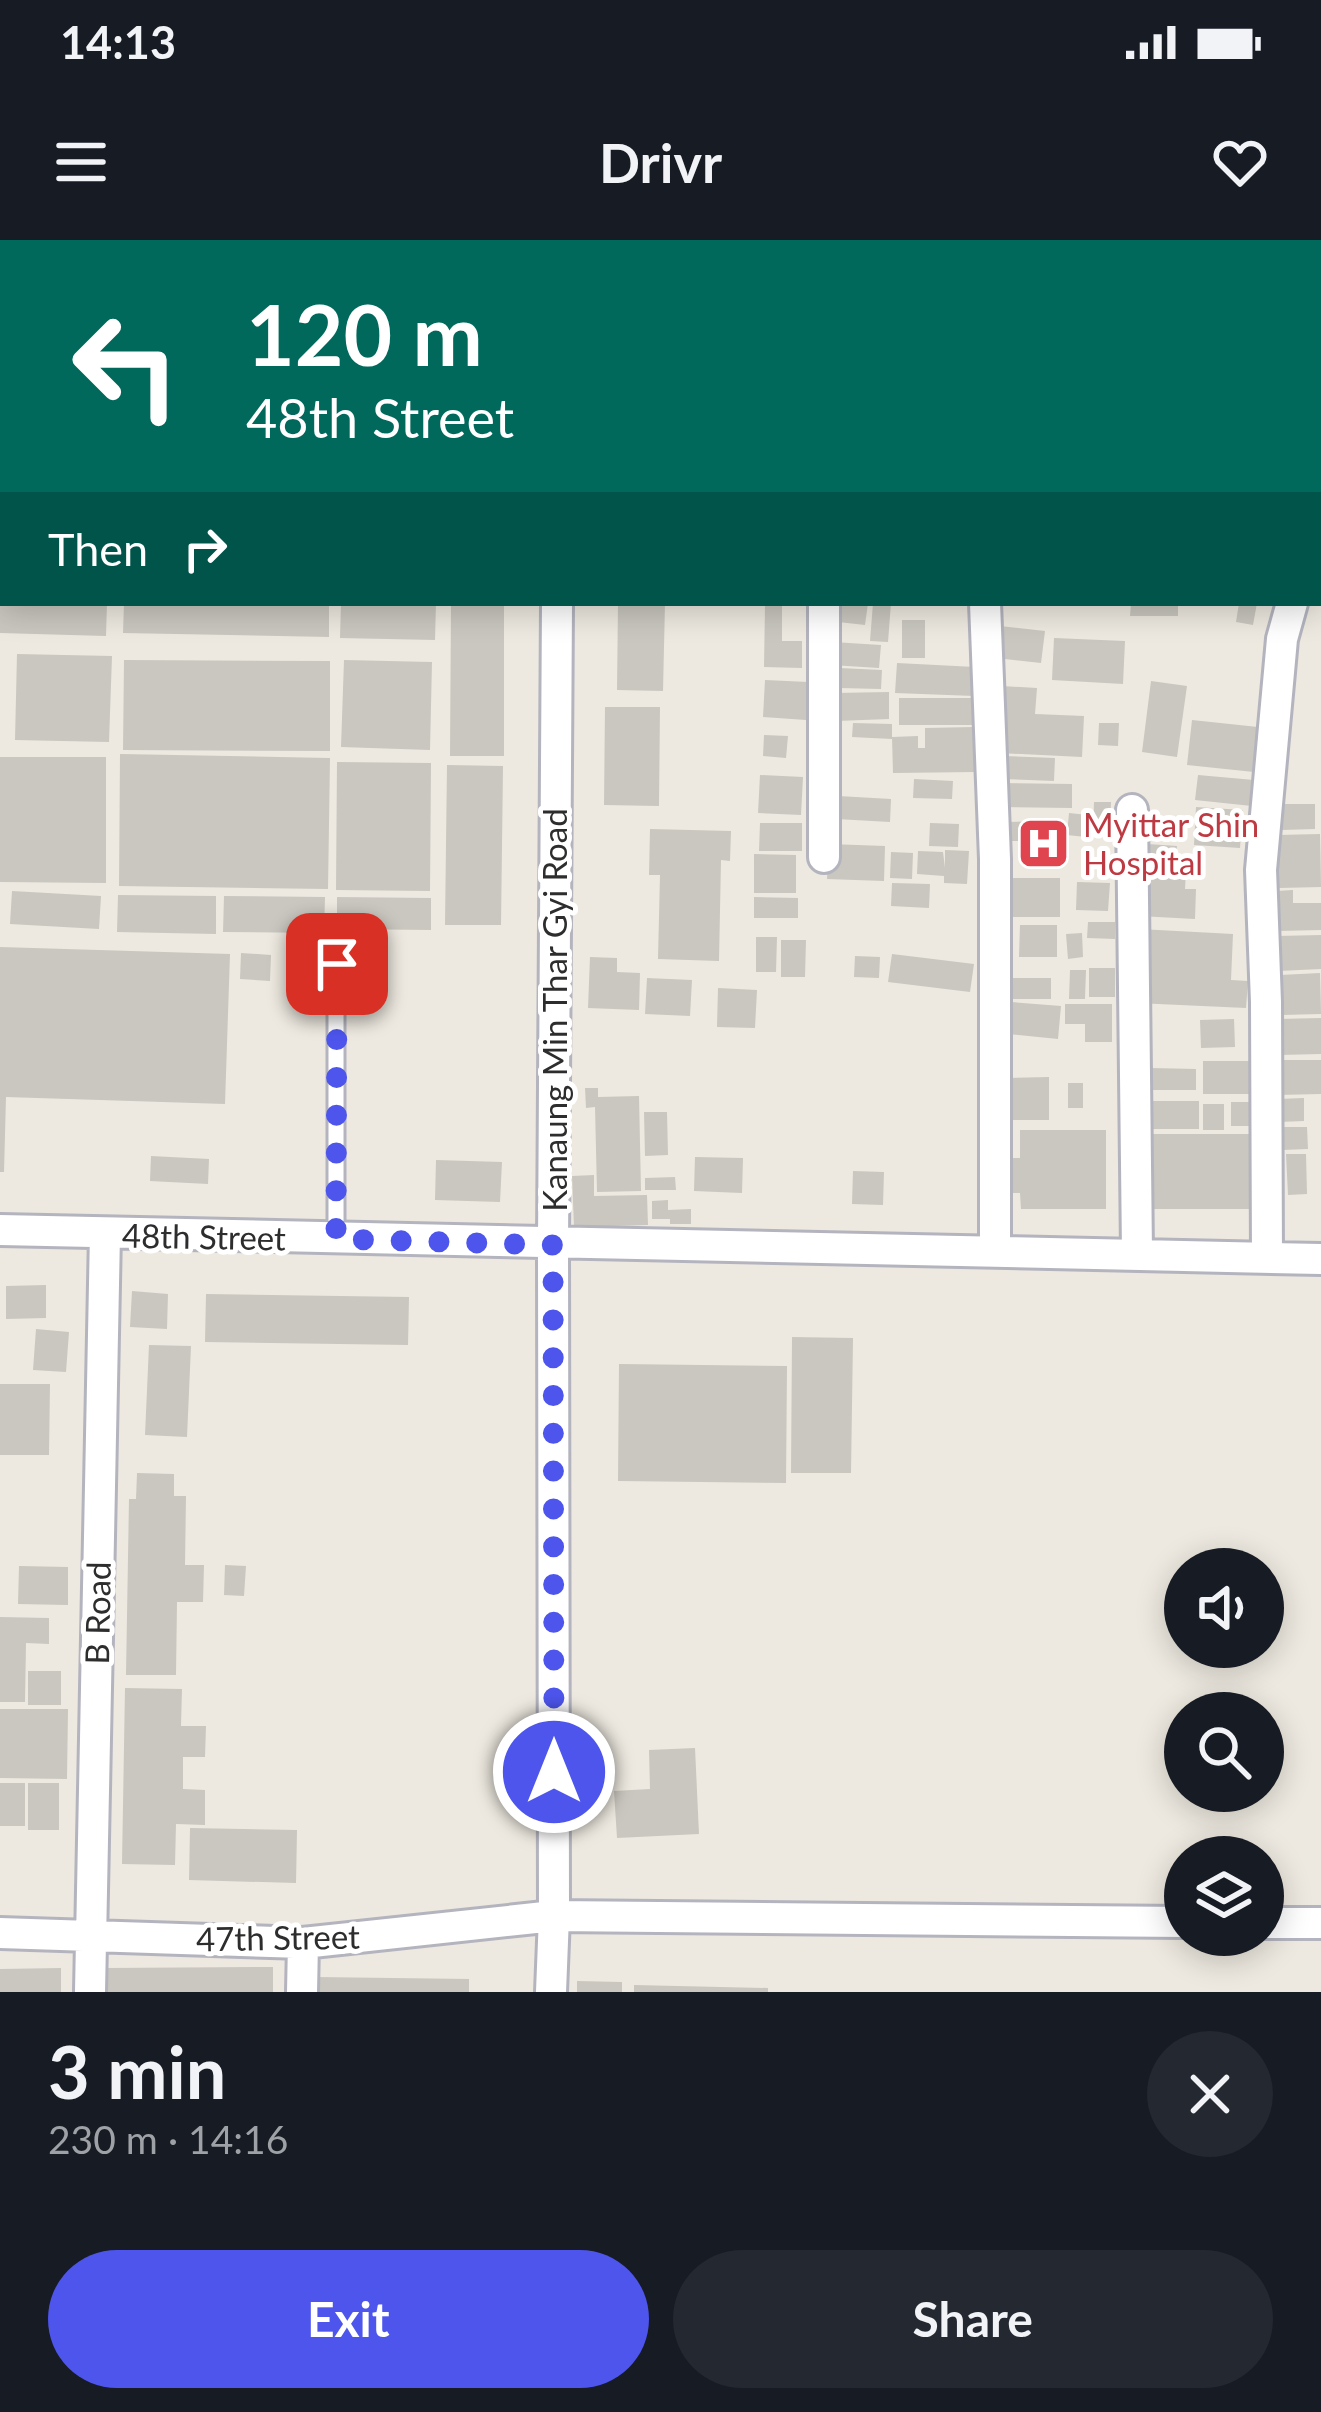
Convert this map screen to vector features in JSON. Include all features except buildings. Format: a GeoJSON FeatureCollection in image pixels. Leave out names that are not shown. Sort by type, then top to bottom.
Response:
{"type":"FeatureCollection","features":[{"type":"Feature","properties":{"kind":"street","name":"Kanaung Min Thar Gyi Road"},"geometry":{"type":"LineString","coordinates":[[551,1992],[557,606]]}},
{"type":"Feature","properties":{"kind":"street"},"geometry":{"type":"LineString","coordinates":[[824,606],[824,857]]}},
{"type":"Feature","properties":{"kind":"street"},"geometry":{"type":"LineString","coordinates":[[985,606],[995,859],[995,1250]]}},
{"type":"Feature","properties":{"kind":"street"},"geometry":{"type":"LineString","coordinates":[[1267,1258],[1261,870],[1282,639],[1291,606]]}},
{"type":"Feature","properties":{"kind":"street"},"geometry":{"type":"LineString","coordinates":[[1132,810],[1137,1252]]}},
{"type":"Feature","properties":{"kind":"street","name":"48th Street"},"geometry":{"type":"LineString","coordinates":[[0,1230],[1321,1259]]}},
{"type":"Feature","properties":{"kind":"street","name":"B Road"},"geometry":{"type":"LineString","coordinates":[[90,1992],[105,1234]]}},
{"type":"Feature","properties":{"kind":"street","name":"47th Street"},"geometry":{"type":"LineString","coordinates":[[0,1933],[303,1943],[554,1916],[1164,1922]]}},
{"type":"Feature","properties":{"kind":"street"},"geometry":{"type":"LineString","coordinates":[[1284,1922],[1321,1923]]}},
{"type":"Feature","properties":{"kind":"street"},"geometry":{"type":"LineString","coordinates":[[302,1992],[303,1943]]}},
{"type":"Feature","properties":{"kind":"lane"},"geometry":{"type":"LineString","coordinates":[[336,1239],[337,964]]}},
{"type":"Feature","properties":{"kind":"place","name":"Myittar Shin Hospital"},"geometry":{"type":"Point","coordinates":[1044,843]}},
{"type":"Feature","properties":{"kind":"route"},"geometry":{"type":"LineString","coordinates":[[337,964],[336,1239],[553,1245],[554,1772]]}}]}
